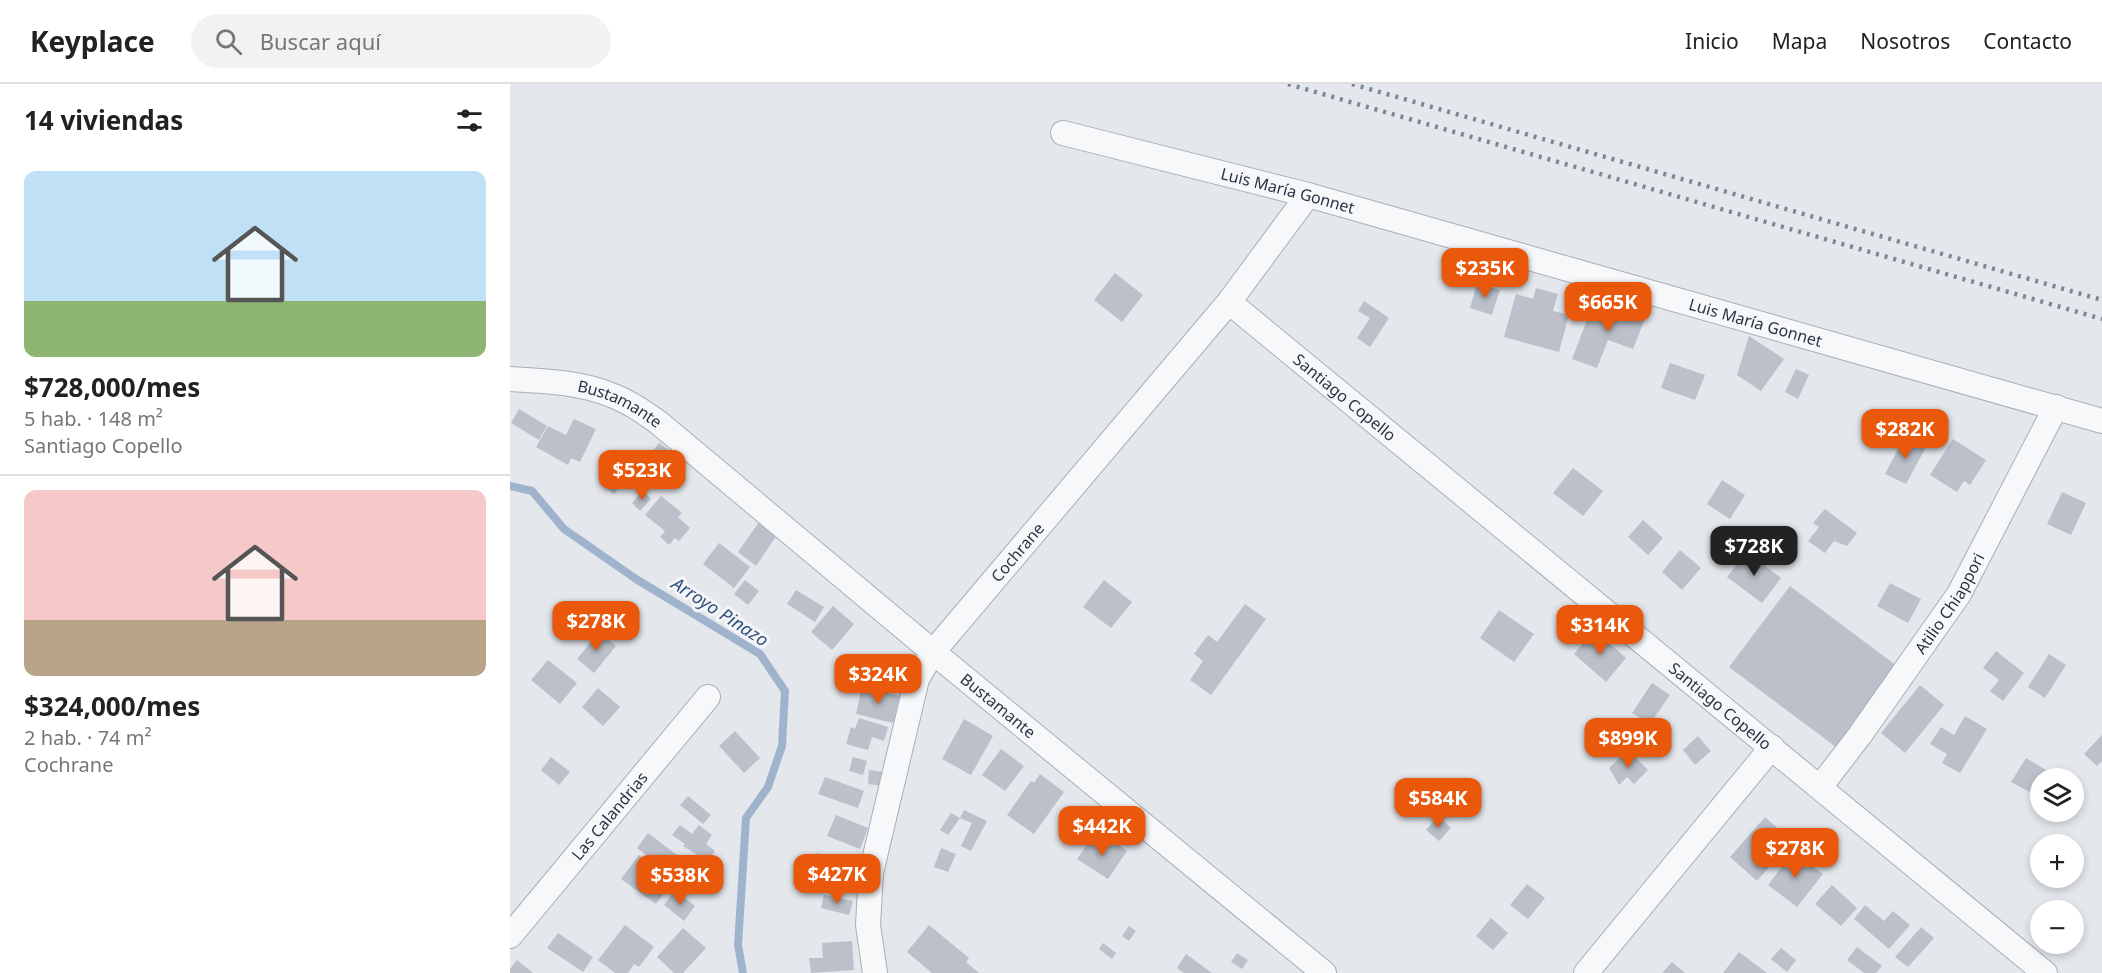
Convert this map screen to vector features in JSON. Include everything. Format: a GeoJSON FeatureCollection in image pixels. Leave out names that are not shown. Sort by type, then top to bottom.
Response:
{"type":"FeatureCollection","features":[{"type":"Feature","properties":{"kind":"street","name":"Luis María Gonnet"},"geometry":{"type":"LineString","coordinates":[[1063,133],[1308,195],[2102,421]]}},
{"type":"Feature","properties":{"kind":"street","name":"Cochrane"},"geometry":{"type":"LineString","coordinates":[[875,973],[868,925],[871,873],[917,679],[933,652],[1229,302],[1308,195]]}},
{"type":"Feature","properties":{"kind":"street","name":"Santiago Copello"},"geometry":{"type":"LineString","coordinates":[[1229,302],[2045,973]]}},
{"type":"Feature","properties":{"kind":"street","name":"Bustamante"},"geometry":{"type":"LineString","coordinates":[[510,379],[565,383],[610,394],[659,423],[933,652],[1324,973]]}},
{"type":"Feature","properties":{"kind":"street","name":"Atilio Chiappori"},"geometry":{"type":"LineString","coordinates":[[1820,787],[1860,735],[1959,594],[2055,407]]}},
{"type":"Feature","properties":{"kind":"street","name":"Las Calandrias"},"geometry":{"type":"LineString","coordinates":[[510,936],[708,697]]}},
{"type":"Feature","properties":{"kind":"street"},"geometry":{"type":"LineString","coordinates":[[1586,973],[1772,747]]}},
{"type":"Feature","properties":{"kind":"building"},"geometry":{"type":"Polygon","coordinates":[[[1115,273],[1143,295],[1122,322],[1094,300],[1115,273]]]}},
{"type":"Feature","properties":{"kind":"building"},"geometry":{"type":"Polygon","coordinates":[[[1477,283],[1500,290],[1492,315],[1470,308],[1477,283]]]}},
{"type":"Feature","properties":{"kind":"building"},"geometry":{"type":"Polygon","coordinates":[[[1536,288],[1558,294],[1553,311],[1569,315],[1559,352],[1504,337],[1516,294],[1533,299],[1536,288]]]}},
{"type":"Feature","properties":{"kind":"building"},"geometry":{"type":"Polygon","coordinates":[[[1364,301],[1389,318],[1370,347],[1357,338],[1370,318],[1358,311],[1364,301]]]}},
{"type":"Feature","properties":{"kind":"building"},"geometry":{"type":"Polygon","coordinates":[[[1610,303],[1646,316],[1633,349],[1608,340],[1597,368],[1572,359],[1590,312],[1605,317],[1610,303]]]}},
{"type":"Feature","properties":{"kind":"building"},"geometry":{"type":"Polygon","coordinates":[[[1749,336],[1784,359],[1761,391],[1737,375],[1749,336]]]}},
{"type":"Feature","properties":{"kind":"building"},"geometry":{"type":"Polygon","coordinates":[[[1670,363],[1705,375],[1695,400],[1661,388],[1670,363]]]}},
{"type":"Feature","properties":{"kind":"building"},"geometry":{"type":"Polygon","coordinates":[[[1796,369],[1809,375],[1798,399],[1785,392],[1796,369]]]}},
{"type":"Feature","properties":{"kind":"building"},"geometry":{"type":"Polygon","coordinates":[[[519,409],[547,426],[539,440],[511,423],[519,409]]]}},
{"type":"Feature","properties":{"kind":"building"},"geometry":{"type":"Polygon","coordinates":[[[574,419],[596,429],[580,462],[571,458],[568,465],[536,447],[548,426],[566,435],[574,419]]]}},
{"type":"Feature","properties":{"kind":"building"},"geometry":{"type":"Polygon","coordinates":[[[1905,436],[1926,447],[1906,484],[1885,474],[1905,436]]]}},
{"type":"Feature","properties":{"kind":"building"},"geometry":{"type":"Polygon","coordinates":[[[1953,439],[1986,460],[1970,485],[1964,481],[1957,492],[1930,475],[1953,439]]]}},
{"type":"Feature","properties":{"kind":"building"},"geometry":{"type":"Polygon","coordinates":[[[659,443],[675,454],[653,483],[637,471],[659,443]]]}},
{"type":"Feature","properties":{"kind":"building"},"geometry":{"type":"Polygon","coordinates":[[[618,466],[629,474],[614,494],[603,485],[618,466]]]}},
{"type":"Feature","properties":{"kind":"building"},"geometry":{"type":"Polygon","coordinates":[[[1573,468],[1603,491],[1583,516],[1553,493],[1573,468]]]}},
{"type":"Feature","properties":{"kind":"building"},"geometry":{"type":"Polygon","coordinates":[[[1722,480],[1745,495],[1730,519],[1707,504],[1722,480]]]}},
{"type":"Feature","properties":{"kind":"building"},"geometry":{"type":"Polygon","coordinates":[[[643,491],[651,499],[640,511],[632,503],[643,491]]]}},
{"type":"Feature","properties":{"kind":"building"},"geometry":{"type":"Polygon","coordinates":[[[2062,492],[2086,503],[2071,535],[2047,524],[2062,492]]]}},
{"type":"Feature","properties":{"kind":"building"},"geometry":{"type":"Polygon","coordinates":[[[661,496],[682,513],[678,517],[690,528],[679,541],[675,538],[669,545],[660,537],[665,531],[645,515],[661,496]]]}},
{"type":"Feature","properties":{"kind":"building"},"geometry":{"type":"Polygon","coordinates":[[[1825,509],[1857,533],[1847,546],[1834,541],[1825,553],[1808,541],[1819,527],[1813,523],[1825,509]]]}},
{"type":"Feature","properties":{"kind":"building"},"geometry":{"type":"Polygon","coordinates":[[[1643,520],[1663,538],[1648,555],[1628,537],[1643,520]]]}},
{"type":"Feature","properties":{"kind":"building"},"geometry":{"type":"Polygon","coordinates":[[[759,522],[777,535],[756,566],[738,552],[759,522]]]}},
{"type":"Feature","properties":{"kind":"building"},"geometry":{"type":"Polygon","coordinates":[[[719,543],[750,567],[734,588],[703,564],[719,543]]]}},
{"type":"Feature","properties":{"kind":"building"},"geometry":{"type":"Polygon","coordinates":[[[1680,550],[1701,568],[1682,590],[1662,572],[1680,550]]]}},
{"type":"Feature","properties":{"kind":"building"},"geometry":{"type":"Polygon","coordinates":[[[1747,552],[1781,578],[1762,603],[1727,577],[1747,552]]]}},
{"type":"Feature","properties":{"kind":"building"},"geometry":{"type":"Polygon","coordinates":[[[745,580],[759,591],[748,605],[734,594],[745,580]]]}},
{"type":"Feature","properties":{"kind":"building"},"geometry":{"type":"Polygon","coordinates":[[[1104,580],[1132,602],[1111,628],[1083,607],[1104,580]]]}},
{"type":"Feature","properties":{"kind":"building"},"geometry":{"type":"Polygon","coordinates":[[[1890,583],[1921,599],[1908,623],[1877,606],[1890,583]]]}},
{"type":"Feature","properties":{"kind":"building"},"geometry":{"type":"Polygon","coordinates":[[[1790,586],[1897,666],[1836,747],[1729,667],[1790,586]]]}},
{"type":"Feature","properties":{"kind":"building"},"geometry":{"type":"Polygon","coordinates":[[[796,590],[824,607],[815,622],[787,604],[796,590]]]}},
{"type":"Feature","properties":{"kind":"building"},"geometry":{"type":"Polygon","coordinates":[[[1245,604],[1266,619],[1211,695],[1190,680],[1203,661],[1194,654],[1208,635],[1217,642],[1245,604]]]}},
{"type":"Feature","properties":{"kind":"building"},"geometry":{"type":"Polygon","coordinates":[[[565,605],[582,619],[568,635],[551,621],[565,605]]]}},
{"type":"Feature","properties":{"kind":"building"},"geometry":{"type":"Polygon","coordinates":[[[833,606],[854,624],[832,650],[811,632],[833,606]]]}},
{"type":"Feature","properties":{"kind":"building"},"geometry":{"type":"Polygon","coordinates":[[[1499,610],[1534,634],[1514,662],[1480,638],[1499,610]]]}},
{"type":"Feature","properties":{"kind":"building"},"geometry":{"type":"Polygon","coordinates":[[[1594,630],[1626,658],[1606,682],[1574,654],[1594,630]]]}},
{"type":"Feature","properties":{"kind":"building"},"geometry":{"type":"Polygon","coordinates":[[[599,632],[616,646],[594,673],[577,659],[599,632]]]}},
{"type":"Feature","properties":{"kind":"building"},"geometry":{"type":"Polygon","coordinates":[[[1996,651],[2024,673],[2003,701],[1990,691],[1999,680],[1983,668],[1996,651]]]}},
{"type":"Feature","properties":{"kind":"building"},"geometry":{"type":"Polygon","coordinates":[[[2049,654],[2066,665],[2045,698],[2028,687],[2049,654]]]}},
{"type":"Feature","properties":{"kind":"building"},"geometry":{"type":"Polygon","coordinates":[[[869,656],[893,662],[889,679],[865,673],[869,656]]]}},
{"type":"Feature","properties":{"kind":"building"},"geometry":{"type":"Polygon","coordinates":[[[548,660],[577,683],[560,704],[531,680],[548,660]]]}},
{"type":"Feature","properties":{"kind":"building"},"geometry":{"type":"Polygon","coordinates":[[[1652,683],[1670,695],[1650,724],[1632,713],[1652,683]]]}},
{"type":"Feature","properties":{"kind":"building"},"geometry":{"type":"Polygon","coordinates":[[[1920,685],[1944,705],[1905,753],[1881,733],[1920,685]]]}},
{"type":"Feature","properties":{"kind":"building"},"geometry":{"type":"Polygon","coordinates":[[[862,687],[900,696],[893,723],[856,714],[862,687]]]}},
{"type":"Feature","properties":{"kind":"building"},"geometry":{"type":"Polygon","coordinates":[[[598,688],[620,707],[603,726],[582,707],[598,688]]]}},
{"type":"Feature","properties":{"kind":"building"},"geometry":{"type":"Polygon","coordinates":[[[1965,716],[1987,729],[1960,773],[1942,763],[1947,754],[1930,744],[1941,727],[1954,735],[1965,716]]]}},
{"type":"Feature","properties":{"kind":"building"},"geometry":{"type":"Polygon","coordinates":[[[859,718],[888,727],[884,741],[872,737],[868,750],[846,744],[851,727],[855,729],[859,718]]]}},
{"type":"Feature","properties":{"kind":"building"},"geometry":{"type":"Polygon","coordinates":[[[964,719],[993,736],[971,775],[942,759],[964,719]]]}},
{"type":"Feature","properties":{"kind":"building"},"geometry":{"type":"Polygon","coordinates":[[[735,731],[760,758],[744,773],[719,746],[735,731]]]}},
{"type":"Feature","properties":{"kind":"building"},"geometry":{"type":"Polygon","coordinates":[[[2102,735],[2102,761],[2097,766],[2084,754],[2102,735]]]}},
{"type":"Feature","properties":{"kind":"building"},"geometry":{"type":"Polygon","coordinates":[[[1698,736],[1711,751],[1695,765],[1683,750],[1698,736]]]}},
{"type":"Feature","properties":{"kind":"building"},"geometry":{"type":"Polygon","coordinates":[[[1001,749],[1024,766],[1005,791],[982,775],[1001,749]]]}},
{"type":"Feature","properties":{"kind":"building"},"geometry":{"type":"Polygon","coordinates":[[[1628,750],[1648,770],[1634,784],[1627,777],[1619,785],[1609,768],[1628,750]]]}},
{"type":"Feature","properties":{"kind":"building"},"geometry":{"type":"Polygon","coordinates":[[[551,757],[570,772],[559,785],[541,770],[551,757]]]}},
{"type":"Feature","properties":{"kind":"building"},"geometry":{"type":"Polygon","coordinates":[[[853,757],[867,761],[863,775],[849,771],[853,757]]]}},
{"type":"Feature","properties":{"kind":"building"},"geometry":{"type":"Polygon","coordinates":[[[2026,758],[2042,768],[2030,768],[2030,792],[2011,782],[2026,758]]]}},
{"type":"Feature","properties":{"kind":"building"},"geometry":{"type":"Polygon","coordinates":[[[869,770],[884,772],[882,786],[868,784],[869,770]]]}},
{"type":"Feature","properties":{"kind":"building"},"geometry":{"type":"Polygon","coordinates":[[[1040,774],[1064,792],[1034,834],[1007,815],[1031,781],[1034,783],[1040,774]]]}},
{"type":"Feature","properties":{"kind":"building"},"geometry":{"type":"Polygon","coordinates":[[[825,777],[864,791],[858,808],[818,794],[825,777]]]}},
{"type":"Feature","properties":{"kind":"building"},"geometry":{"type":"Polygon","coordinates":[[[688,796],[711,815],[703,824],[680,805],[688,796]]]}},
{"type":"Feature","properties":{"kind":"building"},"geometry":{"type":"Polygon","coordinates":[[[964,810],[987,821],[971,851],[961,846],[972,823],[960,818],[964,810]]]}},
{"type":"Feature","properties":{"kind":"building"},"geometry":{"type":"Polygon","coordinates":[[[951,813],[960,818],[948,835],[940,830],[951,813]]]}},
{"type":"Feature","properties":{"kind":"building"},"geometry":{"type":"Polygon","coordinates":[[[836,815],[868,828],[860,849],[827,836],[836,815]]]}},
{"type":"Feature","properties":{"kind":"building"},"geometry":{"type":"Polygon","coordinates":[[[1438,816],[1451,828],[1439,841],[1426,830],[1438,816]]]}},
{"type":"Feature","properties":{"kind":"building"},"geometry":{"type":"Polygon","coordinates":[[[1765,817],[1792,841],[1757,881],[1730,857],[1765,817]]]}},
{"type":"Feature","properties":{"kind":"building"},"geometry":{"type":"Polygon","coordinates":[[[680,825],[692,834],[699,825],[712,835],[706,844],[715,851],[707,861],[683,846],[685,844],[672,835],[680,825]]]}},
{"type":"Feature","properties":{"kind":"building"},"geometry":{"type":"Polygon","coordinates":[[[648,833],[685,861],[674,876],[637,848],[648,833]]]}},
{"type":"Feature","properties":{"kind":"building"},"geometry":{"type":"Polygon","coordinates":[[[1093,836],[1109,846],[1113,841],[1127,851],[1108,879],[1077,859],[1093,836]]]}},
{"type":"Feature","properties":{"kind":"building"},"geometry":{"type":"Polygon","coordinates":[[[941,848],[956,854],[948,872],[934,867],[941,848]]]}},
{"type":"Feature","properties":{"kind":"building"},"geometry":{"type":"Polygon","coordinates":[[[1793,852],[1823,874],[1797,907],[1768,885],[1793,852]]]}},
{"type":"Feature","properties":{"kind":"building"},"geometry":{"type":"Polygon","coordinates":[[[816,853],[829,857],[827,863],[844,869],[837,888],[820,883],[818,890],[805,886],[816,853]]]}},
{"type":"Feature","properties":{"kind":"building"},"geometry":{"type":"Polygon","coordinates":[[[639,855],[673,881],[656,904],[621,879],[639,855]]]}},
{"type":"Feature","properties":{"kind":"building"},"geometry":{"type":"Polygon","coordinates":[[[851,868],[856,870],[858,875],[856,880],[851,882],[846,880],[844,875],[846,870],[851,868]]]}},
{"type":"Feature","properties":{"kind":"building"},"geometry":{"type":"Polygon","coordinates":[[[1527,884],[1545,898],[1528,919],[1510,905],[1527,884]]]}},
{"type":"Feature","properties":{"kind":"building"},"geometry":{"type":"Polygon","coordinates":[[[1832,885],[1857,908],[1841,926],[1815,904],[1832,885]]]}},
{"type":"Feature","properties":{"kind":"building"},"geometry":{"type":"Polygon","coordinates":[[[675,890],[695,906],[684,921],[664,905],[675,890]]]}},
{"type":"Feature","properties":{"kind":"building"},"geometry":{"type":"Polygon","coordinates":[[[824,895],[853,901],[849,915],[821,908],[824,895]]]}},
{"type":"Feature","properties":{"kind":"building"},"geometry":{"type":"Polygon","coordinates":[[[1865,905],[1884,921],[1893,911],[1910,925],[1889,949],[1854,919],[1865,905]]]}},
{"type":"Feature","properties":{"kind":"building"},"geometry":{"type":"Polygon","coordinates":[[[1491,918],[1508,933],[1493,950],[1476,936],[1491,918]]]}},
{"type":"Feature","properties":{"kind":"building"},"geometry":{"type":"Polygon","coordinates":[[[625,925],[654,947],[639,967],[634,964],[628,973],[615,973],[598,960],[625,925]]]}},
{"type":"Feature","properties":{"kind":"building"},"geometry":{"type":"Polygon","coordinates":[[[929,925],[969,958],[966,962],[979,973],[932,973],[907,952],[929,925]]]}},
{"type":"Feature","properties":{"kind":"building"},"geometry":{"type":"Polygon","coordinates":[[[1129,926],[1136,931],[1129,941],[1122,936],[1129,926]]]}},
{"type":"Feature","properties":{"kind":"building"},"geometry":{"type":"Polygon","coordinates":[[[1921,927],[1934,938],[1908,967],[1895,957],[1921,927]]]}},
{"type":"Feature","properties":{"kind":"building"},"geometry":{"type":"Polygon","coordinates":[[[683,928],[706,948],[683,973],[674,973],[657,957],[683,928]]]}},
{"type":"Feature","properties":{"kind":"building"},"geometry":{"type":"Polygon","coordinates":[[[558,933],[593,957],[583,972],[547,948],[558,933]]]}},
{"type":"Feature","properties":{"kind":"building"},"geometry":{"type":"Polygon","coordinates":[[[852,941],[854,970],[811,973],[809,958],[823,958],[822,943],[852,941]]]}},
{"type":"Feature","properties":{"kind":"building"},"geometry":{"type":"Polygon","coordinates":[[[1103,943],[1116,953],[1112,959],[1099,949],[1103,943]]]}},
{"type":"Feature","properties":{"kind":"building"},"geometry":{"type":"Polygon","coordinates":[[[1857,947],[1882,966],[1876,973],[1864,973],[1847,960],[1857,947]]]}},
{"type":"Feature","properties":{"kind":"building"},"geometry":{"type":"Polygon","coordinates":[[[1781,948],[1796,960],[1787,972],[1771,959],[1781,948]]]}},
{"type":"Feature","properties":{"kind":"building"},"geometry":{"type":"Polygon","coordinates":[[[1739,952],[1767,973],[1723,973],[1739,952]]]}},
{"type":"Feature","properties":{"kind":"building"},"geometry":{"type":"Polygon","coordinates":[[[1237,953],[1248,960],[1242,969],[1231,962],[1237,953]]]}},
{"type":"Feature","properties":{"kind":"building"},"geometry":{"type":"Polygon","coordinates":[[[1186,954],[1212,973],[1184,973],[1177,968],[1186,954]]]}},
{"type":"Feature","properties":{"kind":"building"},"geometry":{"type":"Polygon","coordinates":[[[517,960],[533,973],[510,973],[510,969],[517,960]]]}},
{"type":"Feature","properties":{"kind":"building"},"geometry":{"type":"Polygon","coordinates":[[[1672,962],[1685,973],[1662,973],[1672,962]]]}},
{"type":"Feature","properties":{"kind":"waterway","name":"Arroyo Pinazo"},"geometry":{"type":"LineString","coordinates":[[510,486],[532,491],[564,529],[636,579],[760,654],[785,691],[782,746],[768,787],[746,818],[738,945],[743,973]]}},
{"type":"Feature","properties":{"kind":"railway"},"geometry":{"type":"LineString","coordinates":[[1288,84],[2102,319]]}},
{"type":"Feature","properties":{"kind":"railway"},"geometry":{"type":"LineString","coordinates":[[1352,84],[2102,300]]}}]}
